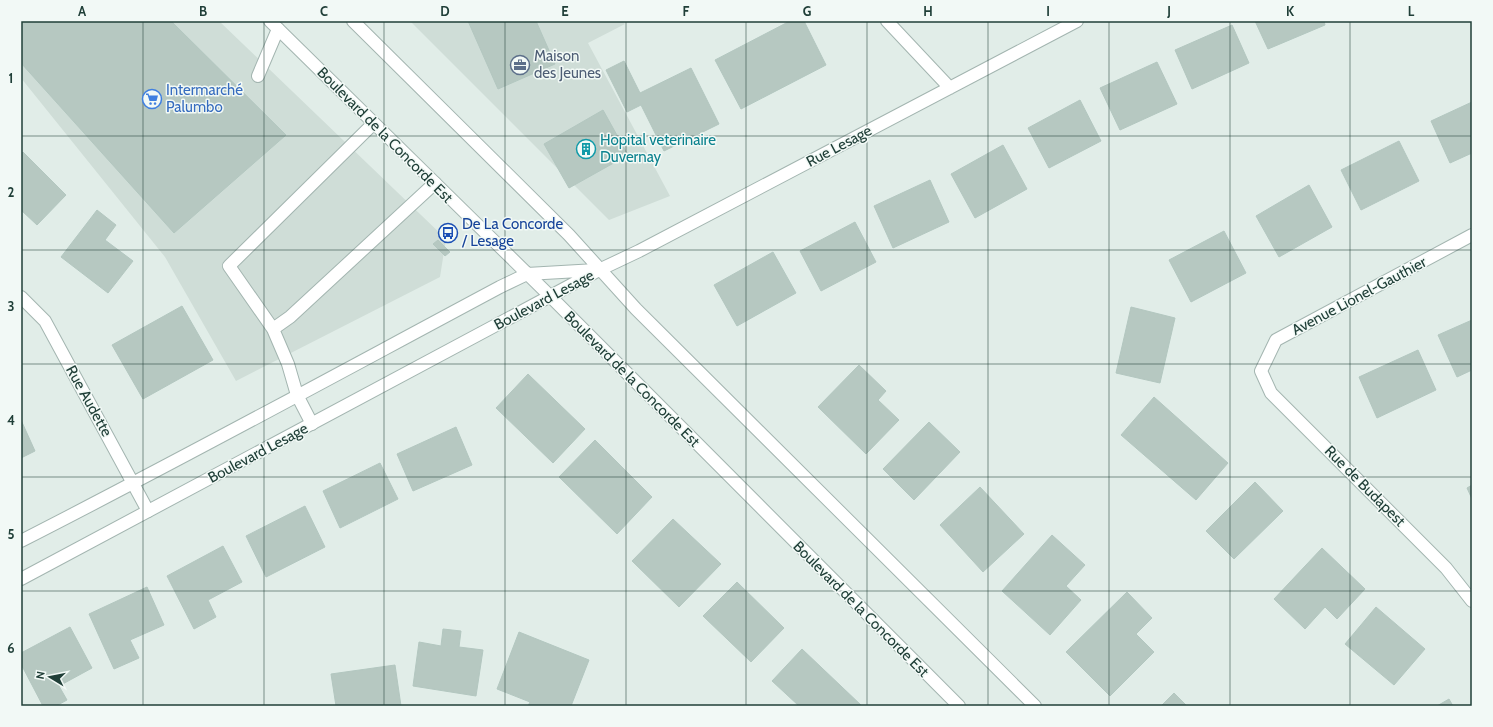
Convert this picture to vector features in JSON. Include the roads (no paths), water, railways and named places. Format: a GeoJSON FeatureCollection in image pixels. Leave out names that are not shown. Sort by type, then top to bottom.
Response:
{"type":"FeatureCollection","features":[{"type":"Feature","properties":{"kind":"street"},"geometry":{"type":"LineString","coordinates":[[353,21],[569,235],[636,309],[1035,706]]}},
{"type":"Feature","properties":{"kind":"street"},"geometry":{"type":"LineString","coordinates":[[887,21],[950,88]]}},
{"type":"Feature","properties":{"kind":"street","name":"Rue Lesage"},"geometry":{"type":"LineString","coordinates":[[601,269],[639,251],[1077,21]]}},
{"type":"Feature","properties":{"kind":"street"},"geometry":{"type":"LineString","coordinates":[[258,76],[274,25]]}},
{"type":"Feature","properties":{"kind":"street","name":"Boulevard de la Concorde Est"},"geometry":{"type":"LineString","coordinates":[[274,25],[434,184],[550,296],[959,706]]}},
{"type":"Feature","properties":{"kind":"street"},"geometry":{"type":"LineString","coordinates":[[312,424],[297,395],[288,364],[273,329],[229,266],[373,124]]}},
{"type":"Feature","properties":{"kind":"street"},"geometry":{"type":"LineString","coordinates":[[273,329],[290,317],[434,184]]}},
{"type":"Feature","properties":{"kind":"street","name":"Avenue Lionel-Gauthier"},"geometry":{"type":"LineString","coordinates":[[1260,371],[1276,340],[1472,235]]}},
{"type":"Feature","properties":{"kind":"street","name":"Boulevard Lesage"},"geometry":{"type":"LineString","coordinates":[[21,540],[134,484],[297,395],[527,274],[601,269]]}},
{"type":"Feature","properties":{"kind":"street","name":"Boulevard Lesage"},"geometry":{"type":"LineString","coordinates":[[21,579],[601,269]]}},
{"type":"Feature","properties":{"kind":"street","name":"Rue Audette"},"geometry":{"type":"LineString","coordinates":[[21,297],[45,320],[148,511]]}},
{"type":"Feature","properties":{"kind":"street","name":"Rue de Budapest"},"geometry":{"type":"LineString","coordinates":[[1260,371],[1271,393],[1446,568],[1472,600]]}},
{"type":"Feature","properties":{"kind":"place","name":"Maison des Jeunes"},"geometry":{"type":"Point","coordinates":[520,65]}},
{"type":"Feature","properties":{"kind":"place","name":"Intermarché Palumbo"},"geometry":{"type":"Point","coordinates":[152,99]}},
{"type":"Feature","properties":{"kind":"place","name":"Hopital veterinaire Duvernay"},"geometry":{"type":"Point","coordinates":[586,149]}},
{"type":"Feature","properties":{"kind":"place","name":"De La Concorde / Lesage"},"geometry":{"type":"Point","coordinates":[448,233]}}]}
